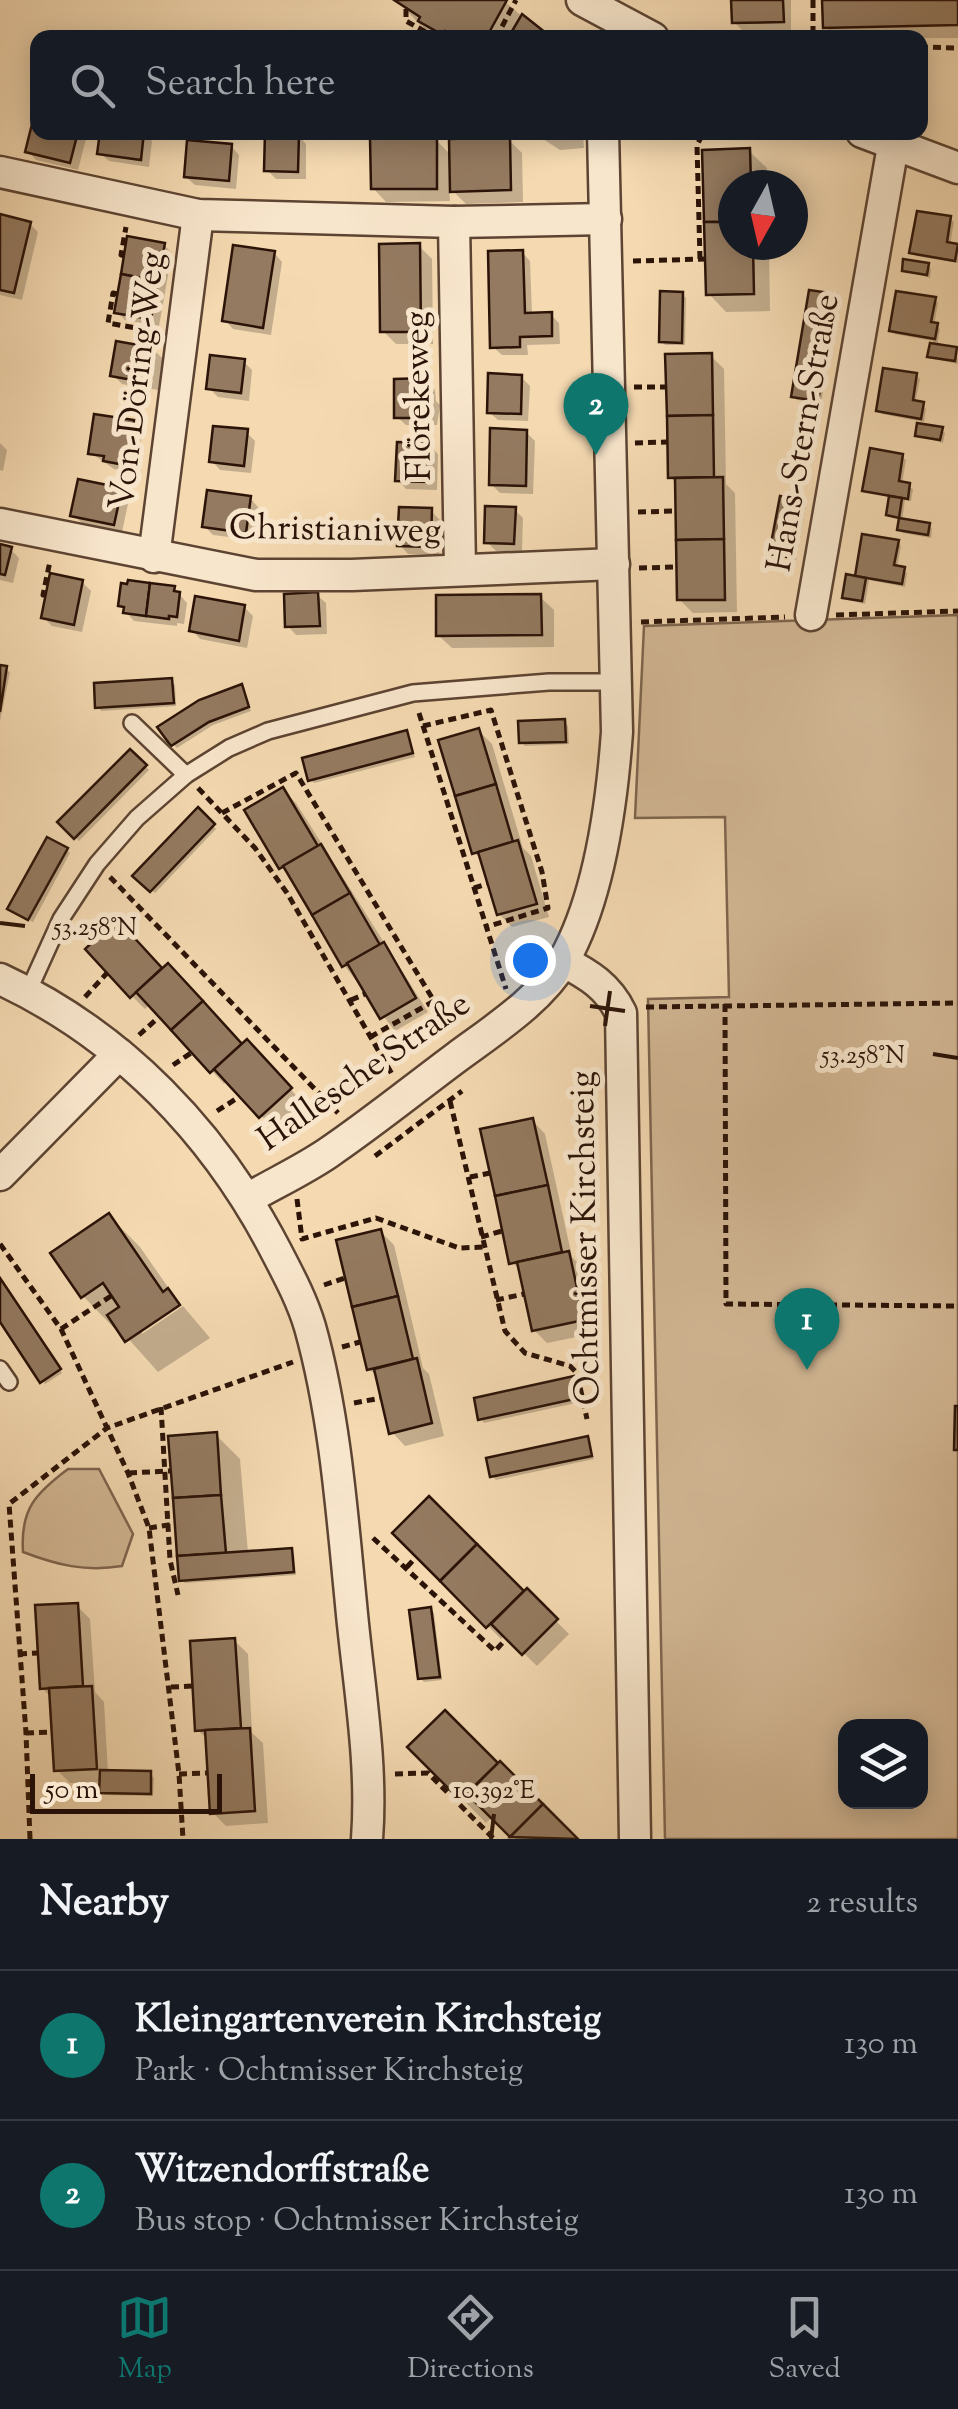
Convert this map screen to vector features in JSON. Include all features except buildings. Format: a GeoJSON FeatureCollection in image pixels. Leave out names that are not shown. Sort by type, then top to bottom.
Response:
{"type":"FeatureCollection","features":[{"type":"Feature","properties":{"kind":"street"},"geometry":{"type":"LineString","coordinates":[[595,12],[636,30]]}},
{"type":"Feature","properties":{"kind":"street"},"geometry":{"type":"LineString","coordinates":[[603,140],[624,566],[616,682],[617,732],[603,844],[587,902],[563,961],[591,976],[611,994],[621,1013]]}},
{"type":"Feature","properties":{"kind":"street"},"geometry":{"type":"LineString","coordinates":[[880,140],[958,168]]}},
{"type":"Feature","properties":{"kind":"street","name":"Hans-Stern-Straße"},"geometry":{"type":"LineString","coordinates":[[812,616],[893,146]]}},
{"type":"Feature","properties":{"kind":"street"},"geometry":{"type":"LineString","coordinates":[[0,172],[198,215],[454,222],[606,218]]}},
{"type":"Feature","properties":{"kind":"street","name":"Von-Döring-Weg"},"geometry":{"type":"LineString","coordinates":[[154,557],[198,215]]}},
{"type":"Feature","properties":{"kind":"street","name":"Flörekeweg"},"geometry":{"type":"LineString","coordinates":[[454,222],[460,569]]}},
{"type":"Feature","properties":{"kind":"street","name":"Christianiweg"},"geometry":{"type":"LineString","coordinates":[[0,524],[256,575],[624,566]]}},
{"type":"Feature","properties":{"kind":"street","name":"Hallesche Straße"},"geometry":{"type":"LineString","coordinates":[[249,1198],[326,1154],[487,1035],[538,990],[563,961]]}},
{"type":"Feature","properties":{"kind":"street"},"geometry":{"type":"LineString","coordinates":[[0,979],[127,1046],[249,1198],[298,1292],[317,1353],[343,1529],[367,1775],[367,1839]]}},
{"type":"Feature","properties":{"kind":"street","name":"Ochtmisser Kirchsteig"},"geometry":{"type":"LineString","coordinates":[[621,1013],[635,1839]]}},
{"type":"Feature","properties":{"kind":"street"},"geometry":{"type":"LineString","coordinates":[[0,1175],[127,1046]]}},
{"type":"Feature","properties":{"kind":"lane"},"geometry":{"type":"LineString","coordinates":[[28,992],[62,919],[97,864],[137,818],[186,774],[228,748],[268,730],[412,693],[549,682],[616,682]]}},
{"type":"Feature","properties":{"kind":"lane"},"geometry":{"type":"LineString","coordinates":[[132,723],[186,774]]}},
{"type":"Feature","properties":{"kind":"path"},"geometry":{"type":"LineString","coordinates":[[500,30],[516,0]]}},
{"type":"Feature","properties":{"kind":"path"},"geometry":{"type":"LineString","coordinates":[[813,0],[813,30]]}},
{"type":"Feature","properties":{"kind":"path"},"geometry":{"type":"LineString","coordinates":[[406,9],[406,21],[424,30]]}},
{"type":"Feature","properties":{"kind":"path"},"geometry":{"type":"LineString","coordinates":[[928,47],[958,48]]}},
{"type":"Feature","properties":{"kind":"path"},"geometry":{"type":"LineString","coordinates":[[630,261],[703,259],[697,146],[700,140]]}},
{"type":"Feature","properties":{"kind":"path"},"geometry":{"type":"LineString","coordinates":[[118,294],[113,293],[108,323],[183,336]]}},
{"type":"Feature","properties":{"kind":"path"},"geometry":{"type":"LineString","coordinates":[[632,388],[666,387]]}},
{"type":"Feature","properties":{"kind":"path"},"geometry":{"type":"LineString","coordinates":[[632,443],[667,442]]}},
{"type":"Feature","properties":{"kind":"path"},"geometry":{"type":"LineString","coordinates":[[633,512],[675,511]]}},
{"type":"Feature","properties":{"kind":"path"},"geometry":{"type":"LineString","coordinates":[[46,595],[55,537]]}},
{"type":"Feature","properties":{"kind":"path"},"geometry":{"type":"LineString","coordinates":[[624,566],[676,567]]}},
{"type":"Feature","properties":{"kind":"path"},"geometry":{"type":"LineString","coordinates":[[412,693],[507,992],[516,982]]}},
{"type":"Feature","properties":{"kind":"path"},"geometry":{"type":"LineString","coordinates":[[423,726],[490,710],[542,872],[548,908],[486,926]]}},
{"type":"Feature","properties":{"kind":"path"},"geometry":{"type":"LineString","coordinates":[[222,812],[296,773],[434,1001],[372,1036]]}},
{"type":"Feature","properties":{"kind":"path"},"geometry":{"type":"LineString","coordinates":[[438,774],[448,773]]}},
{"type":"Feature","properties":{"kind":"path"},"geometry":{"type":"LineString","coordinates":[[186,774],[255,848],[287,893],[392,1074],[379,1084]]}},
{"type":"Feature","properties":{"kind":"path"},"geometry":{"type":"LineString","coordinates":[[456,832],[464,829]]}},
{"type":"Feature","properties":{"kind":"path"},"geometry":{"type":"LineString","coordinates":[[255,848],[264,843]]}},
{"type":"Feature","properties":{"kind":"path"},"geometry":{"type":"LineString","coordinates":[[97,864],[340,1115],[353,1105]]}},
{"type":"Feature","properties":{"kind":"path"},"geometry":{"type":"LineString","coordinates":[[474,888],[487,884]]}},
{"type":"Feature","properties":{"kind":"path"},"geometry":{"type":"LineString","coordinates":[[287,893],[297,890]]}},
{"type":"Feature","properties":{"kind":"path"},"geometry":{"type":"LineString","coordinates":[[320,948],[329,945]]}},
{"type":"Feature","properties":{"kind":"path"},"geometry":{"type":"LineString","coordinates":[[351,1000],[365,994]]}},
{"type":"Feature","properties":{"kind":"path"},"geometry":{"type":"LineString","coordinates":[[621,1013],[645,1007],[724,1004],[958,1003]]}},
{"type":"Feature","properties":{"kind":"path"},"geometry":{"type":"LineString","coordinates":[[724,1004],[726,1304],[958,1306]]}},
{"type":"Feature","properties":{"kind":"path"},"geometry":{"type":"LineString","coordinates":[[127,1046],[159,1017]]}},
{"type":"Feature","properties":{"kind":"path"},"geometry":{"type":"LineString","coordinates":[[170,1066],[191,1052]]}},
{"type":"Feature","properties":{"kind":"path"},"geometry":{"type":"LineString","coordinates":[[216,1112],[240,1097]]}},
{"type":"Feature","properties":{"kind":"path"},"geometry":{"type":"LineString","coordinates":[[450,1101],[505,1331],[525,1354],[570,1366],[578,1373],[587,1418]]}},
{"type":"Feature","properties":{"kind":"path"},"geometry":{"type":"LineString","coordinates":[[470,1177],[490,1173]]}},
{"type":"Feature","properties":{"kind":"path"},"geometry":{"type":"LineString","coordinates":[[297,1196],[302,1239],[376,1218],[459,1248],[484,1246]]}},
{"type":"Feature","properties":{"kind":"path"},"geometry":{"type":"LineString","coordinates":[[481,1237],[502,1231]]}},
{"type":"Feature","properties":{"kind":"path"},"geometry":{"type":"LineString","coordinates":[[0,1244],[61,1330],[150,1528],[170,1688],[183,1839]]}},
{"type":"Feature","properties":{"kind":"path"},"geometry":{"type":"LineString","coordinates":[[496,1300],[524,1294]]}},
{"type":"Feature","properties":{"kind":"path"},"geometry":{"type":"LineString","coordinates":[[61,1330],[112,1296]]}},
{"type":"Feature","properties":{"kind":"path"},"geometry":{"type":"LineString","coordinates":[[0,1506],[9,1504],[107,1428],[317,1353]]}},
{"type":"Feature","properties":{"kind":"path"},"geometry":{"type":"LineString","coordinates":[[161,1407],[168,1471],[170,1560],[178,1595]]}},
{"type":"Feature","properties":{"kind":"path"},"geometry":{"type":"LineString","coordinates":[[128,1472],[168,1471]]}},
{"type":"Feature","properties":{"kind":"path"},"geometry":{"type":"LineString","coordinates":[[9,1504],[30,1839]]}},
{"type":"Feature","properties":{"kind":"path"},"geometry":{"type":"LineString","coordinates":[[150,1528],[171,1524]]}},
{"type":"Feature","properties":{"kind":"path"},"geometry":{"type":"LineString","coordinates":[[343,1529],[366,1532],[495,1651],[506,1640]]}},
{"type":"Feature","properties":{"kind":"path"},"geometry":{"type":"LineString","coordinates":[[406,1567],[416,1557]]}},
{"type":"Feature","properties":{"kind":"path"},"geometry":{"type":"LineString","coordinates":[[454,1611],[462,1603]]}},
{"type":"Feature","properties":{"kind":"path"},"geometry":{"type":"LineString","coordinates":[[19,1654],[38,1653]]}},
{"type":"Feature","properties":{"kind":"path"},"geometry":{"type":"LineString","coordinates":[[170,1688],[193,1686]]}},
{"type":"Feature","properties":{"kind":"path"},"geometry":{"type":"LineString","coordinates":[[26,1733],[52,1732]]}},
{"type":"Feature","properties":{"kind":"path"},"geometry":{"type":"LineString","coordinates":[[367,1775],[429,1772],[494,1839]]}},
{"type":"Feature","properties":{"kind":"path"},"geometry":{"type":"LineString","coordinates":[[179,1774],[208,1773]]}},
{"type":"Feature","properties":{"kind":"path"},"geometry":{"type":"LineString","coordinates":[[484,1830],[494,1820]]}},
{"type":"Feature","properties":{"kind":"shaded area"},"geometry":{"type":"Polygon","coordinates":[[[958,615],[958,1839],[665,1839],[648,999],[729,997],[725,817],[635,818],[644,626],[958,615]]]}},
{"type":"Feature","properties":{"kind":"shaded area"},"geometry":{"type":"Polygon","coordinates":[[[68,1469],[99,1469],[133,1534],[122,1566],[71,1566],[23,1552],[24,1524],[32,1503],[68,1469]]]}},
{"type":"Feature","properties":{"kind":"place","name":"Witzendorffstraße"},"geometry":{"type":"Point","coordinates":[596,455]}},
{"type":"Feature","properties":{"kind":"place","name":"Kleingartenverein Kirchsteig"},"geometry":{"type":"Point","coordinates":[807,1370]}}]}
